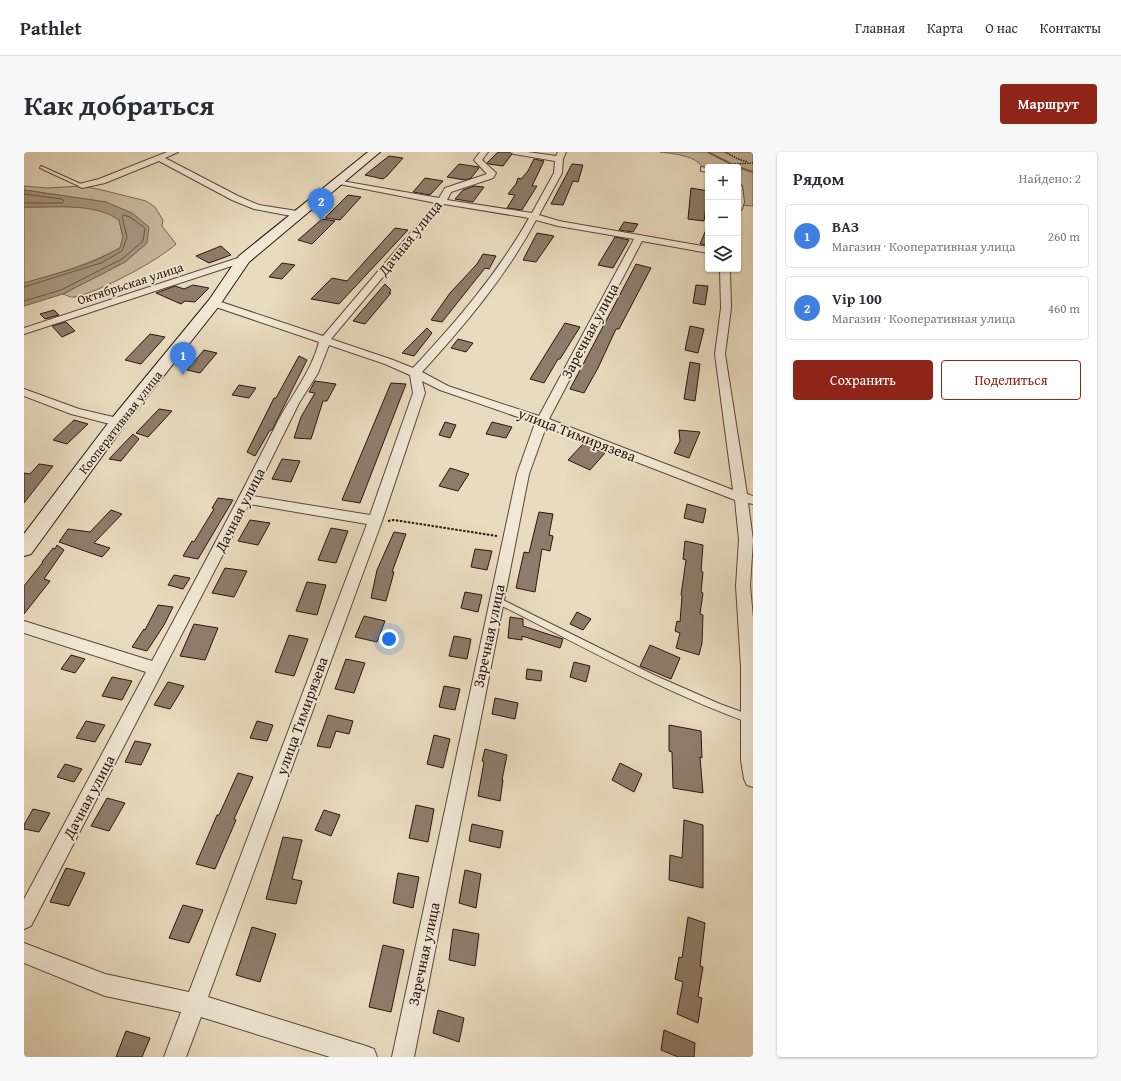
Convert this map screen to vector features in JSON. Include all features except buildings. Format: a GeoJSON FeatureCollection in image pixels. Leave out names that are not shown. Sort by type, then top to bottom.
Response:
{"type":"FeatureCollection","features":[{"type":"Feature","properties":{"kind":"street"},"geometry":{"type":"LineString","coordinates":[[82,186],[102,181],[174,152]]}},
{"type":"Feature","properties":{"kind":"street","name":"Кооперативная улица"},"geometry":{"type":"LineString","coordinates":[[24,549],[118,422],[214,303],[244,259],[375,152]]}},
{"type":"Feature","properties":{"kind":"street","name":"Дачная улица"},"geometry":{"type":"LineString","coordinates":[[24,919],[246,499],[293,403],[303,390],[320,361],[325,340],[442,201],[448,190],[490,176],[492,173],[478,160],[484,152]]}},
{"type":"Feature","properties":{"kind":"street"},"geometry":{"type":"LineString","coordinates":[[415,373],[447,338],[516,248],[558,173],[561,156],[514,152]]}},
{"type":"Feature","properties":{"kind":"street"},"geometry":{"type":"LineString","coordinates":[[159,158],[229,195],[257,207],[298,214]]}},
{"type":"Feature","properties":{"kind":"street"},"geometry":{"type":"LineString","coordinates":[[339,182],[404,195],[533,216],[558,223],[705,249]]}},
{"type":"Feature","properties":{"kind":"street","name":"Заречная улица"},"geometry":{"type":"LineString","coordinates":[[403,1057],[523,474],[542,421],[639,238]]}},
{"type":"Feature","properties":{"kind":"street","name":"Октябрьская улица"},"geometry":{"type":"LineString","coordinates":[[24,330],[244,259]]}},
{"type":"Feature","properties":{"kind":"street"},"geometry":{"type":"LineString","coordinates":[[725,272],[726,308],[720,354],[735,449],[746,499],[746,540],[743,586],[749,666],[750,760],[753,779]]}},
{"type":"Feature","properties":{"kind":"street","name":"улица Тимирязева"},"geometry":{"type":"LineString","coordinates":[[214,303],[325,340],[415,373],[444,388],[542,421],[746,499]]}},
{"type":"Feature","properties":{"kind":"street","name":"улица Тимирязева"},"geometry":{"type":"LineString","coordinates":[[175,1057],[375,521],[419,393],[415,373]]}},
{"type":"Feature","properties":{"kind":"street"},"geometry":{"type":"LineString","coordinates":[[24,392],[75,412],[118,422]]}},
{"type":"Feature","properties":{"kind":"street"},"geometry":{"type":"LineString","coordinates":[[246,499],[375,521]]}},
{"type":"Feature","properties":{"kind":"street"},"geometry":{"type":"LineString","coordinates":[[24,627],[157,669]]}},
{"type":"Feature","properties":{"kind":"street"},"geometry":{"type":"LineString","coordinates":[[24,953],[105,985],[195,1004],[366,1057]]}},
{"type":"Feature","properties":{"kind":"lane"},"geometry":{"type":"LineString","coordinates":[[41,167],[82,186]]}},
{"type":"Feature","properties":{"kind":"lane"},"geometry":{"type":"LineString","coordinates":[[497,600],[666,686],[750,719]]}},
{"type":"Feature","properties":{"kind":"path"},"geometry":{"type":"LineString","coordinates":[[725,152],[752,162]]}},
{"type":"Feature","properties":{"kind":"path"},"geometry":{"type":"LineString","coordinates":[[733,164],[752,162]]}},
{"type":"Feature","properties":{"kind":"path"},"geometry":{"type":"LineString","coordinates":[[375,521],[394,520],[510,538]]}},
{"type":"Feature","properties":{"kind":"shaded area"},"geometry":{"type":"Polygon","coordinates":[[[660,152],[753,152],[753,206],[741,205],[741,164],[705,164],[705,169],[696,161],[678,155],[660,152]]]}},
{"type":"Feature","properties":{"kind":"shaded area"},"geometry":{"type":"Polygon","coordinates":[[[24,186],[47,188],[82,186],[146,201],[155,207],[163,220],[162,226],[176,244],[143,267],[112,283],[85,294],[73,297],[68,296],[63,294],[125,262],[147,243],[106,202],[24,190],[24,186]]]}},
{"type":"Feature","properties":{"kind":"shaded area"},"geometry":{"type":"Polygon","coordinates":[[[24,207],[79,207],[109,213],[119,220],[123,237],[120,248],[73,268],[24,283],[24,207]]]}},
{"type":"Feature","properties":{"kind":"water"},"geometry":{"type":"Polygon","coordinates":[[[24,190],[106,202],[132,213],[149,227],[147,243],[125,262],[63,294],[24,306],[24,283],[77,268],[99,259],[120,248],[123,237],[119,220],[109,214],[86,208],[24,207],[24,190]]]}},
{"type":"Feature","properties":{"kind":"waterway"},"geometry":{"type":"LineString","coordinates":[[708,152],[731,164]]}},
{"type":"Feature","properties":{"kind":"waterway"},"geometry":{"type":"LineString","coordinates":[[741,168],[753,172]]}},
{"type":"Feature","properties":{"kind":"place","name":"Vip 100"},"geometry":{"type":"Point","coordinates":[321,221]}},
{"type":"Feature","properties":{"kind":"place","name":"ВАЗ"},"geometry":{"type":"Point","coordinates":[183,375]}}]}
